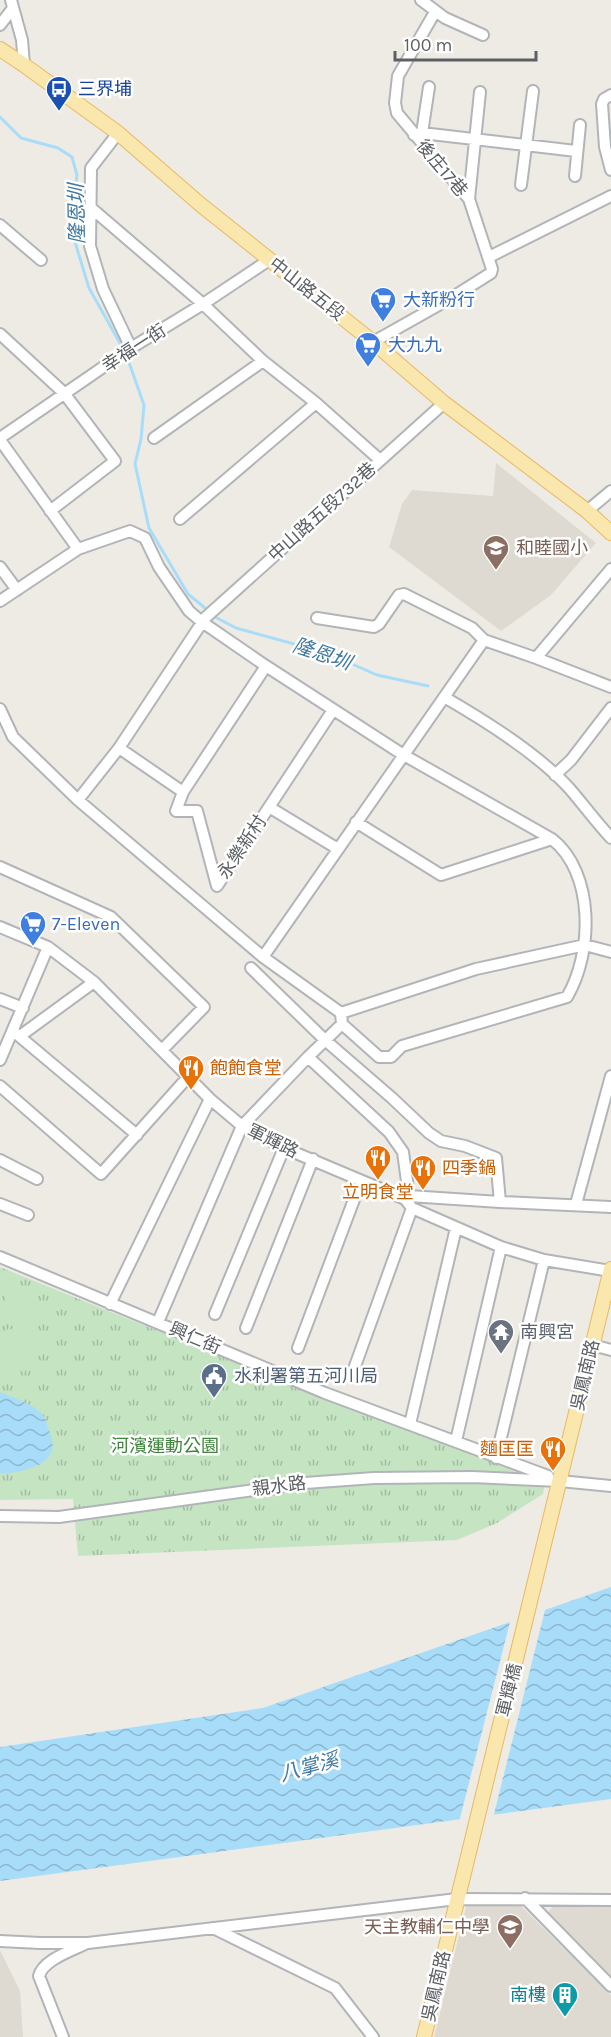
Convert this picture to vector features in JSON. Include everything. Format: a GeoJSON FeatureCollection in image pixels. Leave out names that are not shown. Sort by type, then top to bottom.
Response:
{"type":"FeatureCollection","features":[{"type":"Feature","properties":{"kind":"main road","name":"中山路五段"},"geometry":{"type":"LineString","coordinates":[[0,49],[118,133],[201,205],[373,342],[444,403],[587,511],[611,533]]}},
{"type":"Feature","properties":{"kind":"main road","name":"吳鳳南路"},"geometry":{"type":"LineString","coordinates":[[560,1481],[611,1270]]}},
{"type":"Feature","properties":{"kind":"main road","name":"軍輝橋"},"geometry":{"type":"LineString","coordinates":[[458,1899],[560,1481]]}},
{"type":"Feature","properties":{"kind":"main road","name":"吳鳳南路"},"geometry":{"type":"LineString","coordinates":[[424,2037],[458,1899]]}},
{"type":"Feature","properties":{"kind":"street"},"geometry":{"type":"LineString","coordinates":[[421,0],[435,12],[483,35]]}},
{"type":"Feature","properties":{"kind":"street"},"geometry":{"type":"LineString","coordinates":[[0,25],[12,4]]}},
{"type":"Feature","properties":{"kind":"street"},"geometry":{"type":"LineString","coordinates":[[12,4],[22,40],[24,64]]}},
{"type":"Feature","properties":{"kind":"street","name":"後庄17巷"},"geometry":{"type":"LineString","coordinates":[[435,12],[398,76],[395,103],[397,113],[418,134],[469,199],[489,256]]}},
{"type":"Feature","properties":{"kind":"street"},"geometry":{"type":"LineString","coordinates":[[429,87],[418,134],[576,151]]}},
{"type":"Feature","properties":{"kind":"street"},"geometry":{"type":"LineString","coordinates":[[521,185],[533,91]]}},
{"type":"Feature","properties":{"kind":"street"},"geometry":{"type":"LineString","coordinates":[[469,199],[480,92]]}},
{"type":"Feature","properties":{"kind":"street"},"geometry":{"type":"LineString","coordinates":[[611,95],[604,99],[602,104],[605,147],[611,170]]}},
{"type":"Feature","properties":{"kind":"street"},"geometry":{"type":"LineString","coordinates":[[574,176],[579,125]]}},
{"type":"Feature","properties":{"kind":"street"},"geometry":{"type":"LineString","coordinates":[[118,133],[91,168],[90,246],[103,289],[131,348]]}},
{"type":"Feature","properties":{"kind":"street"},"geometry":{"type":"LineString","coordinates":[[373,342],[491,273],[489,256],[611,195]]}},
{"type":"Feature","properties":{"kind":"street"},"geometry":{"type":"LineString","coordinates":[[90,207],[203,304],[263,361],[316,403],[380,460]]}},
{"type":"Feature","properties":{"kind":"street"},"geometry":{"type":"LineString","coordinates":[[0,225],[41,260]]}},
{"type":"Feature","properties":{"kind":"street","name":"幸福一街"},"geometry":{"type":"LineString","coordinates":[[0,439],[131,348],[269,260]]}},
{"type":"Feature","properties":{"kind":"street"},"geometry":{"type":"LineString","coordinates":[[0,334],[64,393],[115,461],[50,511]]}},
{"type":"Feature","properties":{"kind":"street"},"geometry":{"type":"LineString","coordinates":[[154,438],[263,361]]}},
{"type":"Feature","properties":{"kind":"street"},"geometry":{"type":"LineString","coordinates":[[180,519],[316,403]]}},
{"type":"Feature","properties":{"kind":"street","name":"中山路五段732巷"},"geometry":{"type":"LineString","coordinates":[[202,622],[444,403]]}},
{"type":"Feature","properties":{"kind":"street"},"geometry":{"type":"LineString","coordinates":[[0,439],[78,549]]}},
{"type":"Feature","properties":{"kind":"street"},"geometry":{"type":"LineString","coordinates":[[587,511],[611,491]]}},
{"type":"Feature","properties":{"kind":"street"},"geometry":{"type":"LineString","coordinates":[[0,601],[78,549],[130,531],[145,538],[159,567],[189,611],[202,622],[402,754],[561,846],[574,865],[587,925],[585,945],[576,982],[567,997],[402,1046],[391,1057],[379,1057],[342,1018],[263,957],[78,800],[13,737],[0,709]]}},
{"type":"Feature","properties":{"kind":"street"},"geometry":{"type":"LineString","coordinates":[[0,567],[17,590]]}},
{"type":"Feature","properties":{"kind":"street"},"geometry":{"type":"LineString","coordinates":[[536,658],[611,569]]}},
{"type":"Feature","properties":{"kind":"street"},"geometry":{"type":"LineString","coordinates":[[317,618],[374,627],[379,624],[399,595],[404,594],[472,628],[484,640],[611,687]]}},
{"type":"Feature","properties":{"kind":"street"},"geometry":{"type":"LineString","coordinates":[[78,800],[119,748],[202,622]]}},
{"type":"Feature","properties":{"kind":"street"},"geometry":{"type":"LineString","coordinates":[[263,957],[402,754],[484,640]]}},
{"type":"Feature","properties":{"kind":"street"},"geometry":{"type":"LineString","coordinates":[[119,748],[183,792],[266,666]]}},
{"type":"Feature","properties":{"kind":"street"},"geometry":{"type":"LineString","coordinates":[[444,697],[541,762],[568,788],[611,838]]}},
{"type":"Feature","properties":{"kind":"street"},"geometry":{"type":"LineString","coordinates":[[555,775],[571,760],[611,708]]}},
{"type":"Feature","properties":{"kind":"street","name":"永樂新村"},"geometry":{"type":"LineString","coordinates":[[183,792],[176,811],[197,811],[216,886],[333,710]]}},
{"type":"Feature","properties":{"kind":"street"},"geometry":{"type":"LineString","coordinates":[[269,807],[338,849]]}},
{"type":"Feature","properties":{"kind":"street"},"geometry":{"type":"LineString","coordinates":[[356,822],[441,875],[552,839]]}},
{"type":"Feature","properties":{"kind":"street"},"geometry":{"type":"LineString","coordinates":[[0,867],[111,917],[204,1007],[162,1050]]}},
{"type":"Feature","properties":{"kind":"street","name":"軍輝路"},"geometry":{"type":"LineString","coordinates":[[0,927],[48,947],[94,982],[188,1077],[242,1126],[284,1148],[407,1197],[611,1207]]}},
{"type":"Feature","properties":{"kind":"street"},"geometry":{"type":"LineString","coordinates":[[159,1322],[242,1126],[325,1040],[342,1018],[476,969],[585,945],[611,952]]}},
{"type":"Feature","properties":{"kind":"street"},"geometry":{"type":"LineString","coordinates":[[1,1057],[17,1033],[22,1008],[48,947]]}},
{"type":"Feature","properties":{"kind":"street"},"geometry":{"type":"LineString","coordinates":[[251,968],[325,1040],[429,1133],[441,1141],[465,1146],[496,1158],[500,1202]]}},
{"type":"Feature","properties":{"kind":"street"},"geometry":{"type":"LineString","coordinates":[[17,1033],[94,982]]}},
{"type":"Feature","properties":{"kind":"street"},"geometry":{"type":"LineString","coordinates":[[0,999],[22,1008]]}},
{"type":"Feature","properties":{"kind":"street"},"geometry":{"type":"LineString","coordinates":[[17,1033],[137,1135]]}},
{"type":"Feature","properties":{"kind":"street"},"geometry":{"type":"LineString","coordinates":[[308,1057],[389,1132],[404,1152],[407,1197],[411,1208],[354,1369]]}},
{"type":"Feature","properties":{"kind":"street"},"geometry":{"type":"LineString","coordinates":[[576,1204],[611,1076]]}},
{"type":"Feature","properties":{"kind":"street"},"geometry":{"type":"LineString","coordinates":[[0,1086],[101,1174],[188,1077]]}},
{"type":"Feature","properties":{"kind":"street"},"geometry":{"type":"LineString","coordinates":[[110,1304],[210,1098]]}},
{"type":"Feature","properties":{"kind":"street"},"geometry":{"type":"LineString","coordinates":[[216,1314],[284,1148]]}},
{"type":"Feature","properties":{"kind":"street"},"geometry":{"type":"LineString","coordinates":[[246,1328],[313,1159]]}},
{"type":"Feature","properties":{"kind":"street"},"geometry":{"type":"LineString","coordinates":[[0,1160],[37,1179]]}},
{"type":"Feature","properties":{"kind":"street"},"geometry":{"type":"LineString","coordinates":[[298,1348],[362,1181]]}},
{"type":"Feature","properties":{"kind":"street"},"geometry":{"type":"LineString","coordinates":[[0,1204],[28,1215]]}},
{"type":"Feature","properties":{"kind":"street"},"geometry":{"type":"LineString","coordinates":[[411,1208],[501,1247],[544,1260],[611,1270]]}},
{"type":"Feature","properties":{"kind":"street"},"geometry":{"type":"LineString","coordinates":[[410,1424],[456,1228]]}},
{"type":"Feature","properties":{"kind":"street"},"geometry":{"type":"LineString","coordinates":[[456,1441],[501,1247]]}},
{"type":"Feature","properties":{"kind":"street","name":"興仁街"},"geometry":{"type":"LineString","coordinates":[[0,1257],[325,1393],[560,1481]]}},
{"type":"Feature","properties":{"kind":"street"},"geometry":{"type":"LineString","coordinates":[[496,1458],[544,1260]]}},
{"type":"Feature","properties":{"kind":"street"},"geometry":{"type":"LineString","coordinates":[[592,1345],[611,1350]]}},
{"type":"Feature","properties":{"kind":"street","name":"親水路"},"geometry":{"type":"LineString","coordinates":[[0,1516],[59,1517],[305,1483],[374,1478],[472,1477],[560,1481]]}},
{"type":"Feature","properties":{"kind":"street"},"geometry":{"type":"LineString","coordinates":[[560,1481],[611,1486]]}},
{"type":"Feature","properties":{"kind":"street"},"geometry":{"type":"LineString","coordinates":[[525,1898],[611,1986]]}},
{"type":"Feature","properties":{"kind":"street"},"geometry":{"type":"LineString","coordinates":[[0,1941],[88,1942],[458,1899],[525,1898],[611,1902]]}},
{"type":"Feature","properties":{"kind":"street"},"geometry":{"type":"LineString","coordinates":[[212,1927],[335,1988],[373,2037]]}},
{"type":"Feature","properties":{"kind":"street"},"geometry":{"type":"LineString","coordinates":[[63,2037],[39,1976],[40,1972],[46,1965],[88,1942]]}},
{"type":"Feature","properties":{"kind":"shaded area","name":"和睦國小"},"geometry":{"type":"Polygon","coordinates":[[[496,463],[596,543],[551,595],[501,631],[389,547],[402,504],[412,490],[493,496],[496,463]]]}},
{"type":"Feature","properties":{"kind":"shaded area"},"geometry":{"type":"Polygon","coordinates":[[[556,1902],[611,1907],[611,1981],[546,1915],[556,1902]]]}},
{"type":"Feature","properties":{"kind":"shaded area","name":"天主教輔仁中學"},"geometry":{"type":"Polygon","coordinates":[[[467,1903],[520,1905],[611,1995],[611,2037],[434,2037],[467,1903]]]}},
{"type":"Feature","properties":{"kind":"shaded area"},"geometry":{"type":"Polygon","coordinates":[[[0,1950],[20,1991],[23,2037],[0,2037],[0,1950]]]}},
{"type":"Feature","properties":{"kind":"green space","name":"河濱運動公園"},"geometry":{"type":"Polygon","coordinates":[[[0,1267],[138,1323],[546,1478],[543,1494],[497,1523],[457,1540],[78,1556],[73,1499],[0,1500],[0,1267]]]}},
{"type":"Feature","properties":{"kind":"green space"},"geometry":{"type":"Polygon","coordinates":[[[8,1290],[37,1302],[27,1327],[0,1317],[8,1290]]]}},
{"type":"Feature","properties":{"kind":"green space"},"geometry":{"type":"Polygon","coordinates":[[[8,1328],[39,1341],[25,1372],[0,1361],[0,1346],[8,1328]]]}},
{"type":"Feature","properties":{"kind":"water"},"geometry":{"type":"Polygon","coordinates":[[[0,1392],[28,1404],[42,1414],[52,1443],[47,1459],[40,1464],[20,1471],[0,1474],[0,1392]]]}},
{"type":"Feature","properties":{"kind":"water","name":"八掌溪"},"geometry":{"type":"Polygon","coordinates":[[[611,1587],[611,1799],[0,1881],[0,1747],[263,1708],[611,1587]]]}},
{"type":"Feature","properties":{"kind":"pier"},"geometry":{"type":"Polygon","coordinates":[[[546,1606],[493,1818],[459,1822],[511,1618],[546,1606]]]}},
{"type":"Feature","properties":{"kind":"waterway","name":"隆恩圳"},"geometry":{"type":"LineString","coordinates":[[0,117],[21,138],[58,148],[72,157],[77,175],[73,208],[75,242],[89,288],[121,345]]}},
{"type":"Feature","properties":{"kind":"waterway","name":"隆恩圳"},"geometry":{"type":"LineString","coordinates":[[126,354],[144,405],[141,439],[135,464],[149,528],[188,594],[205,608]]}},
{"type":"Feature","properties":{"kind":"waterway","name":"隆恩圳"},"geometry":{"type":"LineString","coordinates":[[217,618],[236,628],[327,653],[377,675],[428,686]]}},
{"type":"Feature","properties":{"kind":"place","name":"三界埔"},"geometry":{"type":"Point","coordinates":[59,112]}},
{"type":"Feature","properties":{"kind":"place","name":"大新粉行"},"geometry":{"type":"Point","coordinates":[383,323]}},
{"type":"Feature","properties":{"kind":"place","name":"大九九"},"geometry":{"type":"Point","coordinates":[368,368]}},
{"type":"Feature","properties":{"kind":"place","name":"和睦國小"},"geometry":{"type":"Point","coordinates":[496,571]}},
{"type":"Feature","properties":{"kind":"place","name":"7-Eleven"},"geometry":{"type":"Point","coordinates":[33,947]}},
{"type":"Feature","properties":{"kind":"place","name":"飽飽食堂"},"geometry":{"type":"Point","coordinates":[191,1091]}},
{"type":"Feature","properties":{"kind":"place","name":"立明食堂"},"geometry":{"type":"Point","coordinates":[378,1181]}},
{"type":"Feature","properties":{"kind":"place","name":"四季鍋"},"geometry":{"type":"Point","coordinates":[423,1191]}},
{"type":"Feature","properties":{"kind":"place","name":"南興宮"},"geometry":{"type":"Point","coordinates":[501,1355]}},
{"type":"Feature","properties":{"kind":"place","name":"水利署第五河川局"},"geometry":{"type":"Point","coordinates":[214,1399]}},
{"type":"Feature","properties":{"kind":"place","name":"麵匡匡"},"geometry":{"type":"Point","coordinates":[553,1472]}},
{"type":"Feature","properties":{"kind":"place","name":"天主教輔仁中學"},"geometry":{"type":"Point","coordinates":[510,1950]}},
{"type":"Feature","properties":{"kind":"place","name":"南樓"},"geometry":{"type":"Point","coordinates":[565,2018]}}]}
